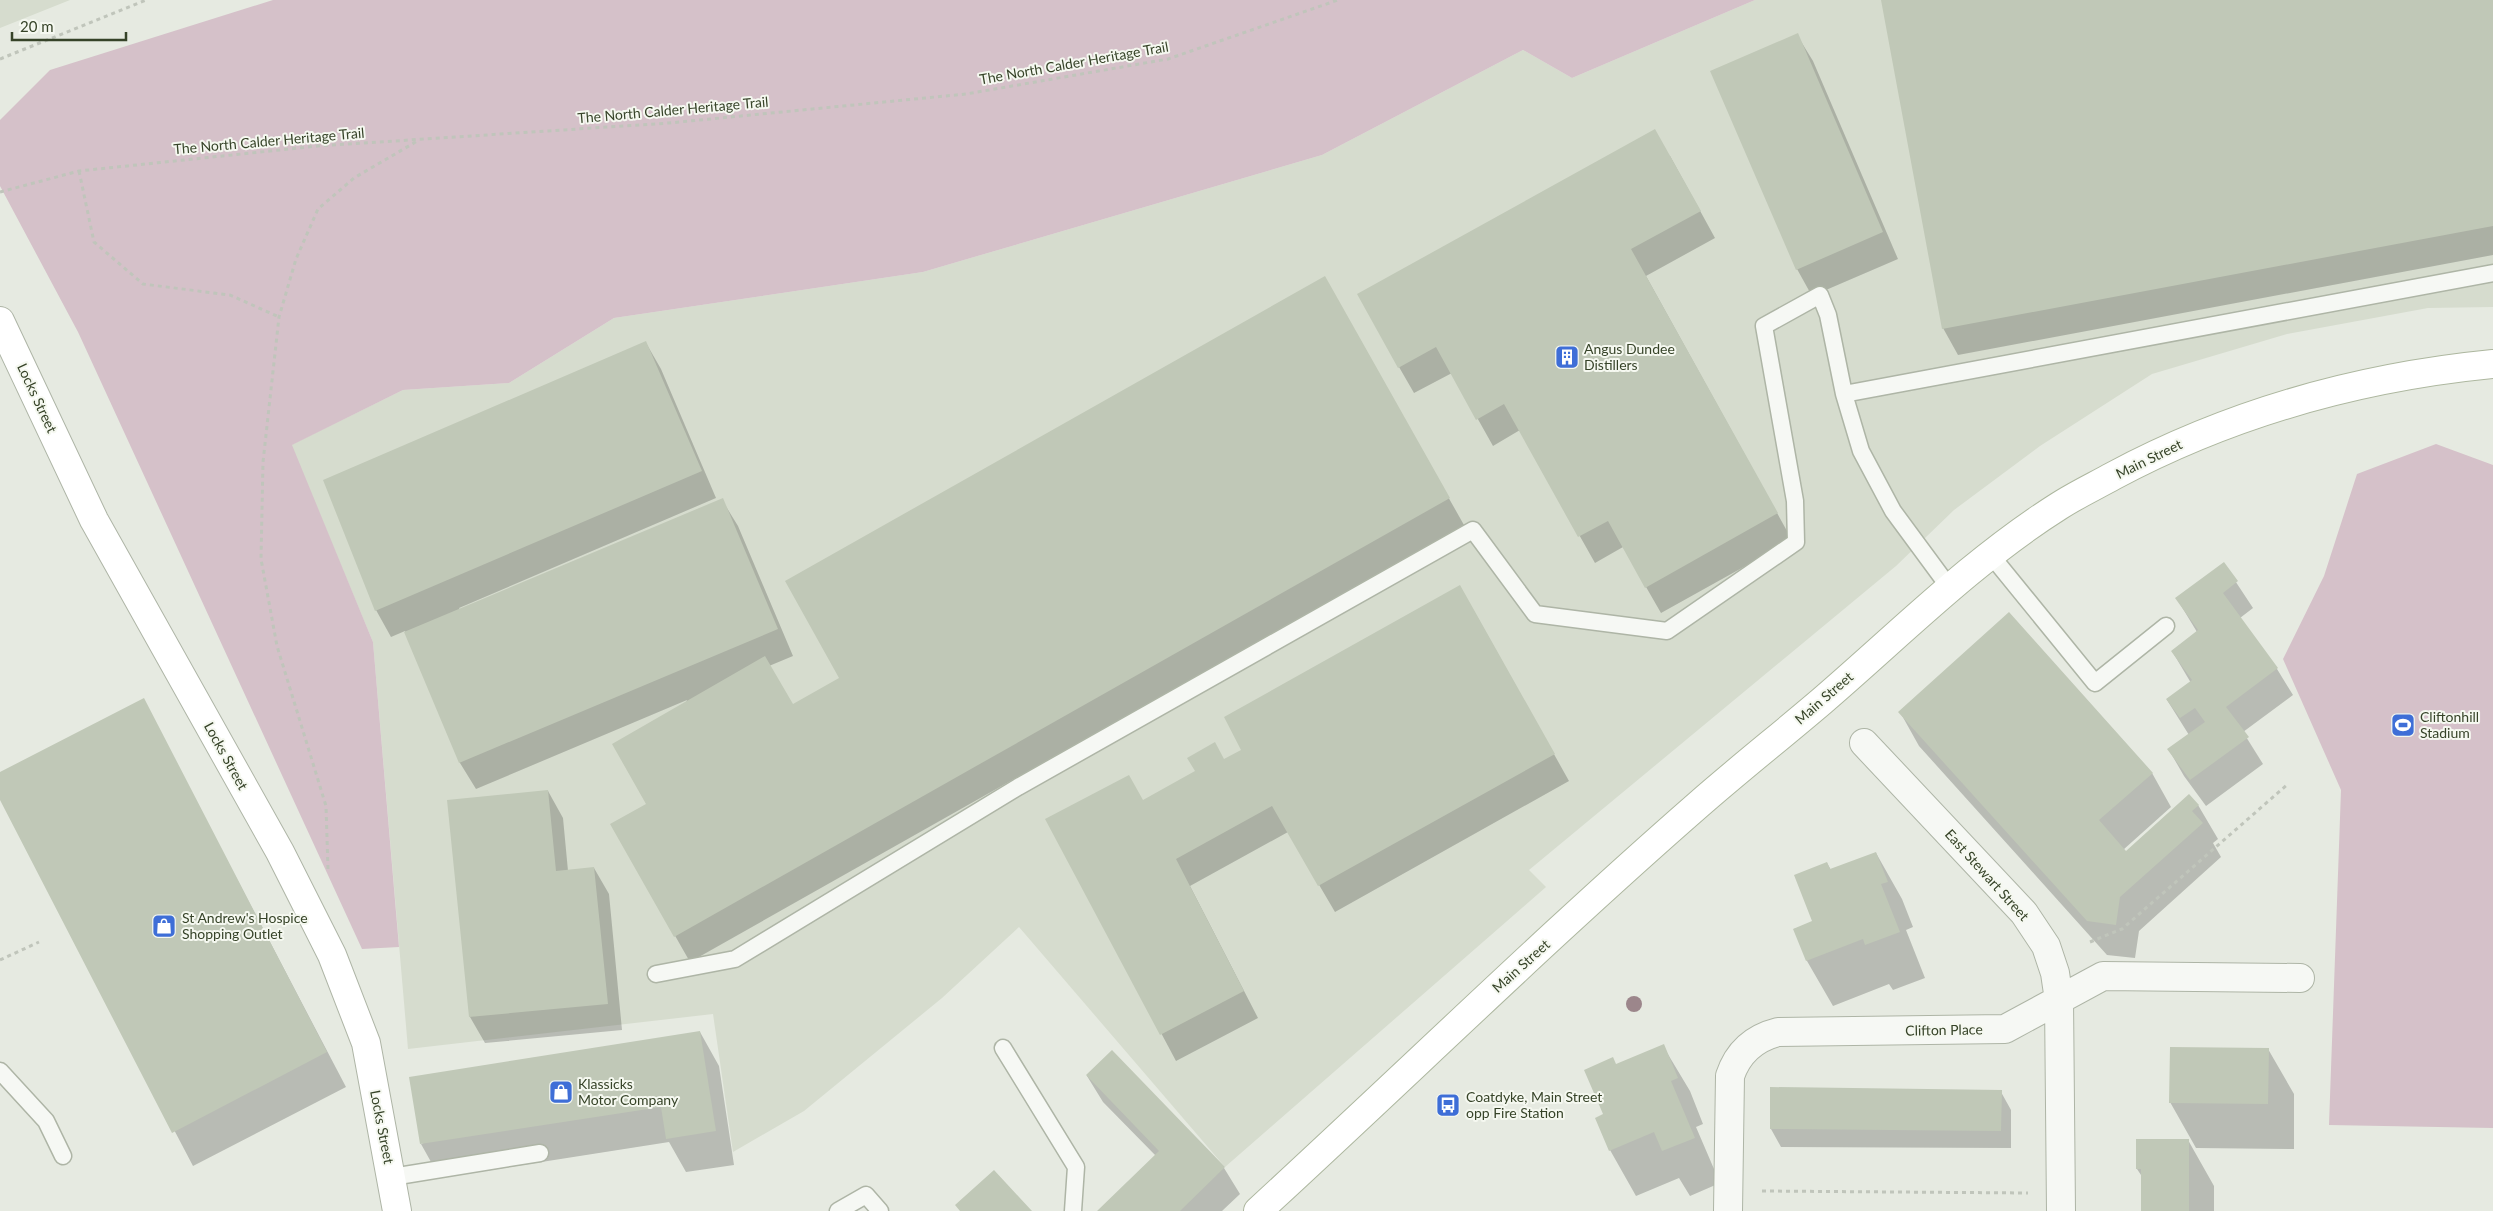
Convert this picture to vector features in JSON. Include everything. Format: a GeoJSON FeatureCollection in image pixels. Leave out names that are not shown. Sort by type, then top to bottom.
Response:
{"type":"FeatureCollection","features":[{"type":"Feature","properties":{"kind":"main road","name":"Locks Street"},"geometry":{"type":"LineString","coordinates":[[0,321],[94,520],[280,852],[332,955],[366,1043],[397,1211]]}},
{"type":"Feature","properties":{"kind":"main road","name":"Main Street"},"geometry":{"type":"LineString","coordinates":[[1258,1211],[1494,991],[1698,805],[1823,700],[1949,587],[1990,554],[2060,505],[2140,462],[2221,426],[2284,404],[2365,383],[2493,364]]}},
{"type":"Feature","properties":{"kind":"street","name":"East Stewart Street"},"geometry":{"type":"LineString","coordinates":[[1864,743],[2024,913],[2046,946],[2051,960],[2059,1000],[2061,1202]]}},
{"type":"Feature","properties":{"kind":"street","name":"Clifton Place"},"geometry":{"type":"LineString","coordinates":[[1728,1201],[1730,1076],[1735,1063],[1742,1053],[1764,1036],[1778,1032],[2005,1029],[2103,976],[2300,978]]}},
{"type":"Feature","properties":{"kind":"lane"},"geometry":{"type":"LineString","coordinates":[[1844,394],[2493,273]]}},
{"type":"Feature","properties":{"kind":"lane"},"geometry":{"type":"LineString","coordinates":[[656,974],[735,959],[1018,787],[1473,530],[1535,614],[1667,630],[1796,542],[1795,502],[1764,326],[1820,295],[1828,315],[1844,394],[1861,452],[1893,511],[1949,587]]}},
{"type":"Feature","properties":{"kind":"lane"},"geometry":{"type":"LineString","coordinates":[[1990,554],[2095,683],[2166,626]]}},
{"type":"Feature","properties":{"kind":"lane"},"geometry":{"type":"LineString","coordinates":[[1003,1048],[1076,1167],[1074,1211]]}},
{"type":"Feature","properties":{"kind":"lane"},"geometry":{"type":"LineString","coordinates":[[0,1071],[46,1121],[63,1156]]}},
{"type":"Feature","properties":{"kind":"lane"},"geometry":{"type":"LineString","coordinates":[[392,1177],[540,1153]]}},
{"type":"Feature","properties":{"kind":"lane"},"geometry":{"type":"LineString","coordinates":[[838,1211],[866,1195],[880,1211]]}},
{"type":"Feature","properties":{"kind":"path"},"geometry":{"type":"LineString","coordinates":[[0,59],[146,0]]}},
{"type":"Feature","properties":{"kind":"path","name":"The North Calder Heritage Trail"},"geometry":{"type":"LineString","coordinates":[[0,192],[79,171],[309,147],[669,123],[966,94],[1168,59],[1338,0]]}},
{"type":"Feature","properties":{"kind":"path"},"geometry":{"type":"LineString","coordinates":[[329,875],[326,806],[277,646],[261,559],[263,462],[279,317],[296,259],[318,209],[354,178],[421,139]]}},
{"type":"Feature","properties":{"kind":"path"},"geometry":{"type":"LineString","coordinates":[[79,171],[94,242],[143,284],[230,295],[279,317]]}},
{"type":"Feature","properties":{"kind":"path"},"geometry":{"type":"LineString","coordinates":[[2051,960],[2122,929],[2288,784]]}},
{"type":"Feature","properties":{"kind":"path"},"geometry":{"type":"LineString","coordinates":[[0,960],[39,942]]}},
{"type":"Feature","properties":{"kind":"path"},"geometry":{"type":"LineString","coordinates":[[1728,1201],[2061,1202]]}},
{"type":"Feature","properties":{"kind":"shaded area"},"geometry":{"type":"Polygon","coordinates":[[[0,0],[70,0],[0,28],[0,0]]]}},
{"type":"Feature","properties":{"kind":"shaded area"},"geometry":{"type":"Polygon","coordinates":[[[273,0],[1755,0],[1572,78],[1523,50],[1322,155],[923,272],[614,318],[509,383],[403,390],[292,445],[373,642],[399,947],[362,949],[78,332],[0,186],[0,120],[50,70],[273,0]]]}},
{"type":"Feature","properties":{"kind":"shaded area"},"geometry":{"type":"Polygon","coordinates":[[[1755,0],[2493,0],[2493,307],[2428,308],[2287,334],[2152,374],[2040,446],[1954,510],[1896,566],[1529,870],[1546,887],[1225,1167],[1019,927],[942,998],[804,1111],[733,1152],[713,1014],[408,1049],[373,642],[291,445],[403,390],[509,383],[614,318],[923,272],[1322,155],[1523,50],[1572,78],[1755,0]]]}},
{"type":"Feature","properties":{"kind":"shaded area","name":"Cliftonhill Stadium"},"geometry":{"type":"Polygon","coordinates":[[[2436,444],[2493,465],[2493,1128],[2329,1125],[2341,790],[2283,659],[2324,576],[2357,474],[2436,444]]]}},
{"type":"Feature","properties":{"kind":"building"},"geometry":{"type":"Polygon","coordinates":[[[1881,0],[2493,0],[2493,226],[1942,329],[1881,0]]]}},
{"type":"Feature","properties":{"kind":"building"},"geometry":{"type":"Polygon","coordinates":[[[1798,33],[1883,232],[1796,270],[1710,71],[1798,33]]]}},
{"type":"Feature","properties":{"kind":"building","name":"Angus Dundee Distillers"},"geometry":{"type":"Polygon","coordinates":[[[1655,129],[1701,211],[1631,249],[1778,513],[1645,588],[1608,521],[1578,537],[1504,404],[1476,420],[1436,347],[1398,368],[1357,294],[1655,129]]]}},
{"type":"Feature","properties":{"kind":"building"},"geometry":{"type":"Polygon","coordinates":[[[1325,276],[1450,498],[674,937],[610,824],[646,804],[612,744],[765,656],[793,704],[839,678],[785,581],[1325,276]]]}},
{"type":"Feature","properties":{"kind":"building"},"geometry":{"type":"Polygon","coordinates":[[[646,341],[702,471],[375,611],[323,480],[646,341]]]}},
{"type":"Feature","properties":{"kind":"building"},"geometry":{"type":"Polygon","coordinates":[[[723,498],[778,629],[459,763],[404,632],[723,498]]]}},
{"type":"Feature","properties":{"kind":"building"},"geometry":{"type":"Polygon","coordinates":[[[2224,562],[2238,581],[2223,593],[2278,668],[2226,707],[2249,737],[2190,780],[2167,749],[2205,722],[2195,708],[2180,718],[2166,699],[2192,680],[2171,651],[2198,630],[2175,598],[2224,562]]]}},
{"type":"Feature","properties":{"kind":"building"},"geometry":{"type":"Polygon","coordinates":[[[1460,585],[1555,754],[1318,886],[1272,806],[1176,859],[1244,991],[1160,1035],[1045,819],[1129,775],[1143,800],[1195,771],[1187,758],[1215,742],[1224,759],[1241,750],[1224,717],[1460,585]]]}},
{"type":"Feature","properties":{"kind":"building"},"geometry":{"type":"Polygon","coordinates":[[[2009,612],[2153,773],[2099,820],[2126,851],[2189,794],[2199,805],[2192,811],[2203,823],[2120,897],[2116,925],[2087,921],[1898,712],[2009,612]]]}},
{"type":"Feature","properties":{"kind":"building","name":"St Andrew's Hospice Shopping Outlet"},"geometry":{"type":"Polygon","coordinates":[[[144,698],[327,1052],[172,1133],[0,800],[0,772],[144,698]]]}},
{"type":"Feature","properties":{"kind":"building"},"geometry":{"type":"Polygon","coordinates":[[[548,790],[556,871],[594,867],[608,1004],[469,1017],[447,800],[548,790]]]}},
{"type":"Feature","properties":{"kind":"building"},"geometry":{"type":"Polygon","coordinates":[[[1876,852],[1888,882],[1881,884],[1900,932],[1865,945],[1863,939],[1806,961],[1793,929],[1812,921],[1794,875],[1827,862],[1830,869],[1876,852]]]}},
{"type":"Feature","properties":{"kind":"building","name":"Klassicks Motor Company"},"geometry":{"type":"Polygon","coordinates":[[[700,1031],[716,1131],[666,1139],[661,1107],[420,1144],[409,1077],[700,1031]]]}},
{"type":"Feature","properties":{"kind":"building"},"geometry":{"type":"Polygon","coordinates":[[[1664,1044],[1678,1078],[1671,1081],[1695,1138],[1662,1151],[1654,1132],[1609,1151],[1595,1118],[1603,1114],[1584,1070],[1613,1057],[1616,1064],[1664,1044]]]}},
{"type":"Feature","properties":{"kind":"building"},"geometry":{"type":"Polygon","coordinates":[[[2170,1047],[2269,1048],[2268,1104],[2169,1103],[2170,1047]]]}},
{"type":"Feature","properties":{"kind":"building"},"geometry":{"type":"Polygon","coordinates":[[[1112,1050],[1225,1167],[1180,1211],[1097,1211],[1159,1151],[1086,1075],[1112,1050]]]}},
{"type":"Feature","properties":{"kind":"building"},"geometry":{"type":"Polygon","coordinates":[[[1770,1087],[2002,1090],[2001,1131],[1770,1129],[1770,1087]]]}},
{"type":"Feature","properties":{"kind":"building"},"geometry":{"type":"Polygon","coordinates":[[[2136,1139],[2189,1139],[2189,1211],[2141,1211],[2141,1169],[2136,1169],[2136,1139]]]}},
{"type":"Feature","properties":{"kind":"building"},"geometry":{"type":"Polygon","coordinates":[[[994,1170],[1032,1211],[960,1211],[955,1205],[994,1170]]]}},
{"type":"Feature","properties":{"kind":"place","name":"Angus Dundee Distillers"},"geometry":{"type":"Point","coordinates":[1567,357]}},
{"type":"Feature","properties":{"kind":"place","name":"Cliftonhill Stadium"},"geometry":{"type":"Point","coordinates":[2403,725]}},
{"type":"Feature","properties":{"kind":"place","name":"St Andrew's Hospice Shopping Outlet"},"geometry":{"type":"Point","coordinates":[164,926]}},
{"type":"Feature","properties":{"kind":"place","name":"Klassicks Motor Company"},"geometry":{"type":"Point","coordinates":[561,1092]}},
{"type":"Feature","properties":{"kind":"place","name":"Coatdyke, Main Street opp Fire Station"},"geometry":{"type":"Point","coordinates":[1448,1105]}}]}
